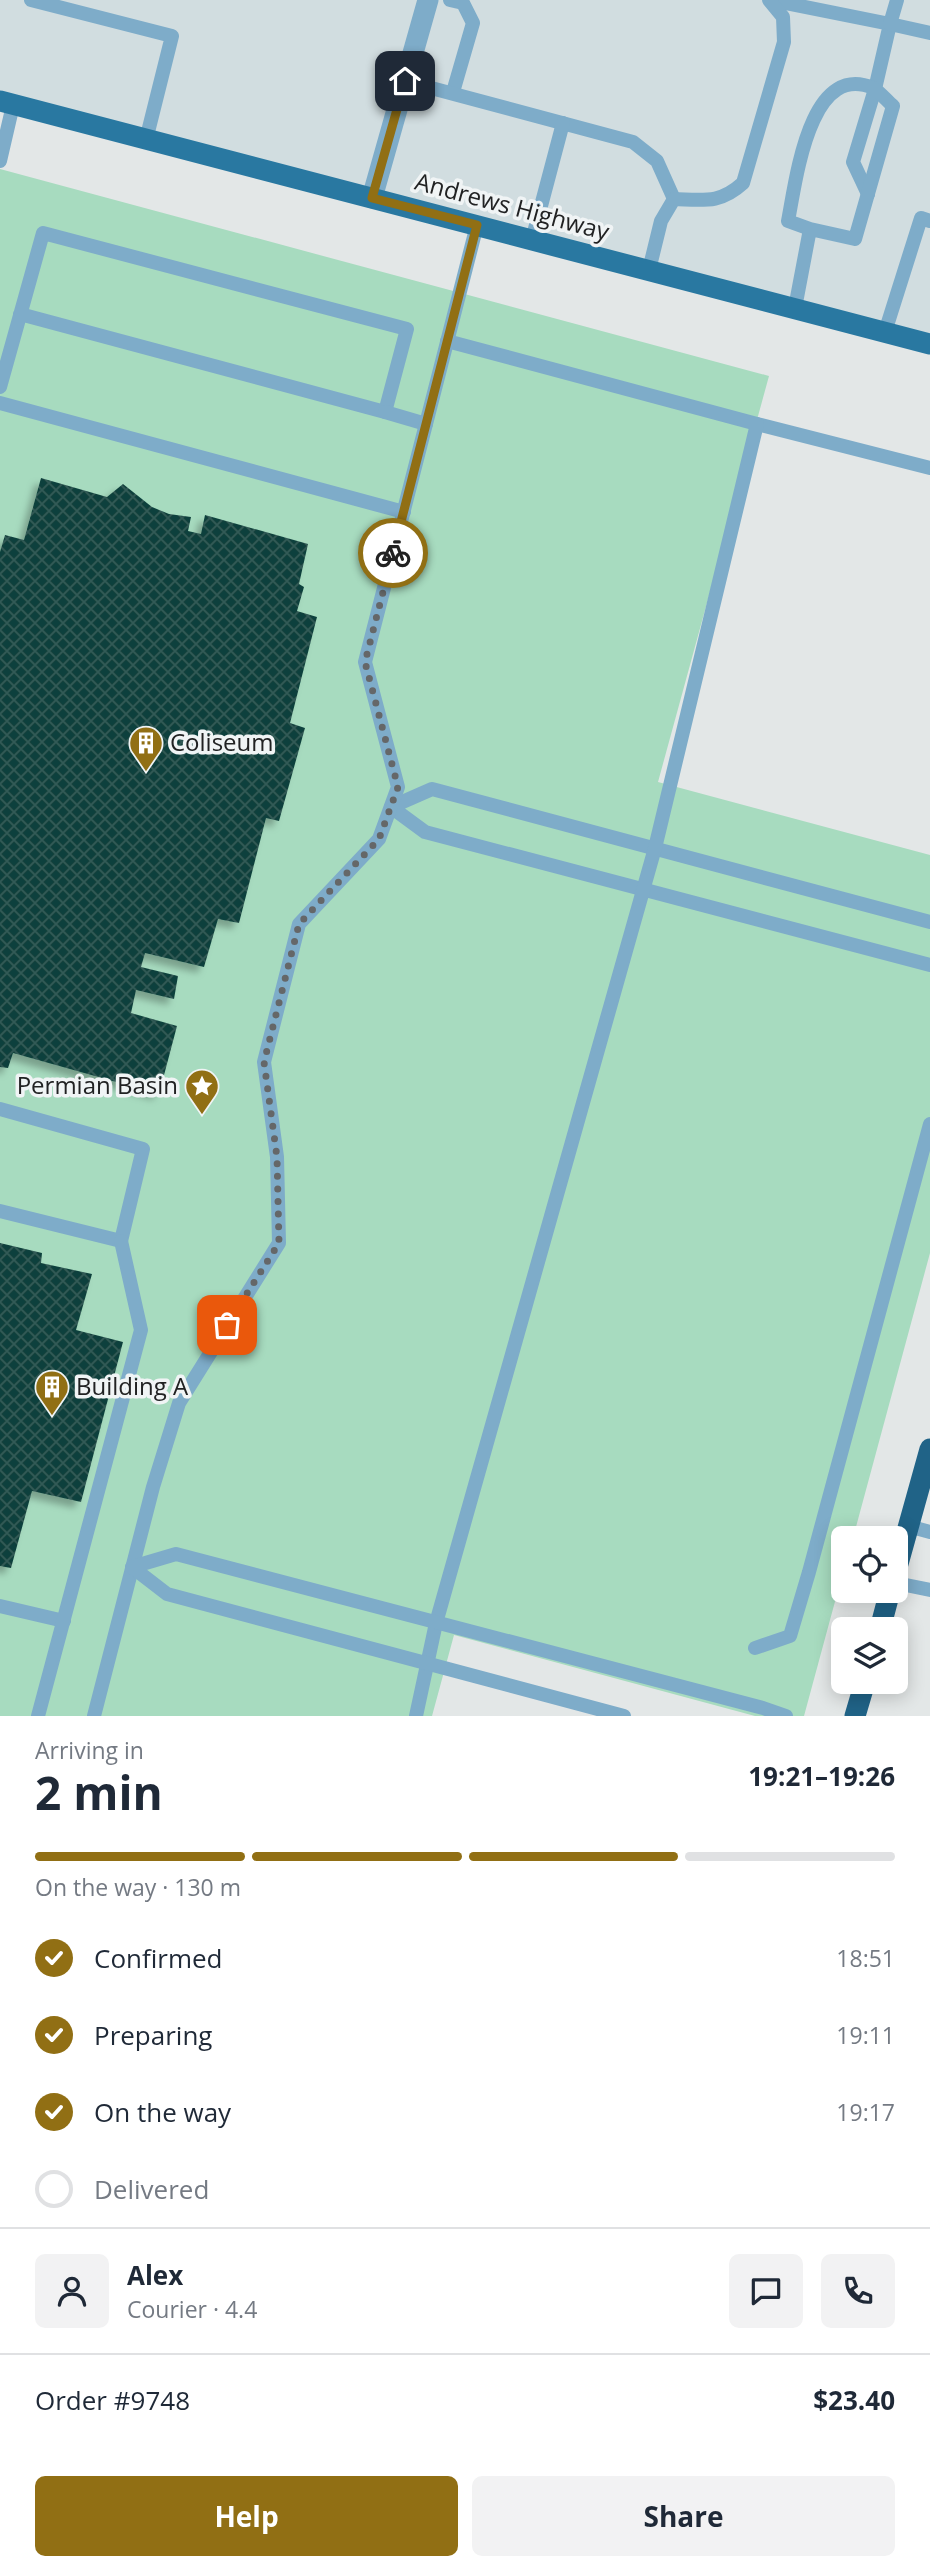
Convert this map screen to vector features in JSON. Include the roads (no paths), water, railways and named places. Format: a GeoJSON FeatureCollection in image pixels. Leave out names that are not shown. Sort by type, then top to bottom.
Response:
{"type":"FeatureCollection","features":[{"type":"Feature","properties":{"kind":"highway"},"geometry":{"type":"LineString","coordinates":[[908,1526],[930,1449]]}},
{"type":"Feature","properties":{"kind":"highway"},"geometry":{"type":"LineString","coordinates":[[855,1716],[861,1694]]}},
{"type":"Feature","properties":{"kind":"main road","name":"Andrews Highway"},"geometry":{"type":"LineString","coordinates":[[6,103],[930,344]]}},
{"type":"Feature","properties":{"kind":"street"},"geometry":{"type":"LineString","coordinates":[[372,198],[429,0]]}},
{"type":"Feature","properties":{"kind":"lane"},"geometry":{"type":"LineString","coordinates":[[31,0],[172,36],[146,140]]}},
{"type":"Feature","properties":{"kind":"lane"},"geometry":{"type":"LineString","coordinates":[[450,0],[463,3],[473,23],[453,92]]}},
{"type":"Feature","properties":{"kind":"lane"},"geometry":{"type":"LineString","coordinates":[[769,0],[930,33]]}},
{"type":"Feature","properties":{"kind":"lane"},"geometry":{"type":"LineString","coordinates":[[674,199],[705,200],[729,196],[743,183],[784,42],[783,17],[769,0]]}},
{"type":"Feature","properties":{"kind":"lane"},"geometry":{"type":"LineString","coordinates":[[868,194],[853,162],[897,0]]}},
{"type":"Feature","properties":{"kind":"lane"},"geometry":{"type":"LineString","coordinates":[[405,81],[633,142],[657,161],[674,199]]}},
{"type":"Feature","properties":{"kind":"lane"},"geometry":{"type":"LineString","coordinates":[[853,83],[875,89],[893,106],[855,239],[788,221],[799,161],[816,112],[839,86],[853,83]]}},
{"type":"Feature","properties":{"kind":"lane"},"geometry":{"type":"LineString","coordinates":[[0,161],[6,103]]}},
{"type":"Feature","properties":{"kind":"lane"},"geometry":{"type":"LineString","coordinates":[[532,240],[563,123]]}},
{"type":"Feature","properties":{"kind":"lane"},"geometry":{"type":"LineString","coordinates":[[649,270],[661,220],[674,199]]}},
{"type":"Feature","properties":{"kind":"lane"},"geometry":{"type":"LineString","coordinates":[[886,332],[921,218],[930,221]]}},
{"type":"Feature","properties":{"kind":"lane"},"geometry":{"type":"LineString","coordinates":[[94,1716],[153,1487],[179,1404],[279,1243],[277,1157],[264,1062],[299,924],[379,839],[398,787],[365,662],[477,225]]}},
{"type":"Feature","properties":{"kind":"lane"},"geometry":{"type":"LineString","coordinates":[[795,308],[810,229]]}},
{"type":"Feature","properties":{"kind":"lane"},"geometry":{"type":"LineString","coordinates":[[0,387],[43,233],[408,329],[385,412]]}},
{"type":"Feature","properties":{"kind":"lane"},"geometry":{"type":"LineString","coordinates":[[20,314],[426,424]]}},
{"type":"Feature","properties":{"kind":"lane"},"geometry":{"type":"LineString","coordinates":[[447,341],[930,468]]}},
{"type":"Feature","properties":{"kind":"lane"},"geometry":{"type":"LineString","coordinates":[[0,403],[404,512]]}},
{"type":"Feature","properties":{"kind":"lane"},"geometry":{"type":"LineString","coordinates":[[416,1716],[436,1623],[655,848],[757,424]]}},
{"type":"Feature","properties":{"kind":"lane"},"geometry":{"type":"LineString","coordinates":[[391,807],[432,789],[930,922]]}},
{"type":"Feature","properties":{"kind":"lane"},"geometry":{"type":"LineString","coordinates":[[391,807],[425,832],[930,965]]}},
{"type":"Feature","properties":{"kind":"lane"},"geometry":{"type":"LineString","coordinates":[[0,1109],[143,1149],[121,1241],[141,1330],[38,1716]]}},
{"type":"Feature","properties":{"kind":"lane"},"geometry":{"type":"LineString","coordinates":[[755,1647],[790,1636],[930,1124]]}},
{"type":"Feature","properties":{"kind":"lane"},"geometry":{"type":"LineString","coordinates":[[0,1211],[121,1241]]}},
{"type":"Feature","properties":{"kind":"lane"},"geometry":{"type":"LineString","coordinates":[[908,1526],[930,1532]]}},
{"type":"Feature","properties":{"kind":"lane"},"geometry":{"type":"LineString","coordinates":[[132,1567],[176,1554],[786,1716]]}},
{"type":"Feature","properties":{"kind":"lane"},"geometry":{"type":"LineString","coordinates":[[132,1567],[167,1594],[624,1716]]}},
{"type":"Feature","properties":{"kind":"lane"},"geometry":{"type":"LineString","coordinates":[[908,1585],[930,1590]]}},
{"type":"Feature","properties":{"kind":"lane"},"geometry":{"type":"LineString","coordinates":[[0,1606],[64,1621]]}},
{"type":"Feature","properties":{"kind":"place","name":"Coliseum"},"geometry":{"type":"Point","coordinates":[146,773]}},
{"type":"Feature","properties":{"kind":"place","name":"Permian Basin"},"geometry":{"type":"Point","coordinates":[202,1116]}},
{"type":"Feature","properties":{"kind":"place","name":"Building A"},"geometry":{"type":"Point","coordinates":[52,1417]}}]}
